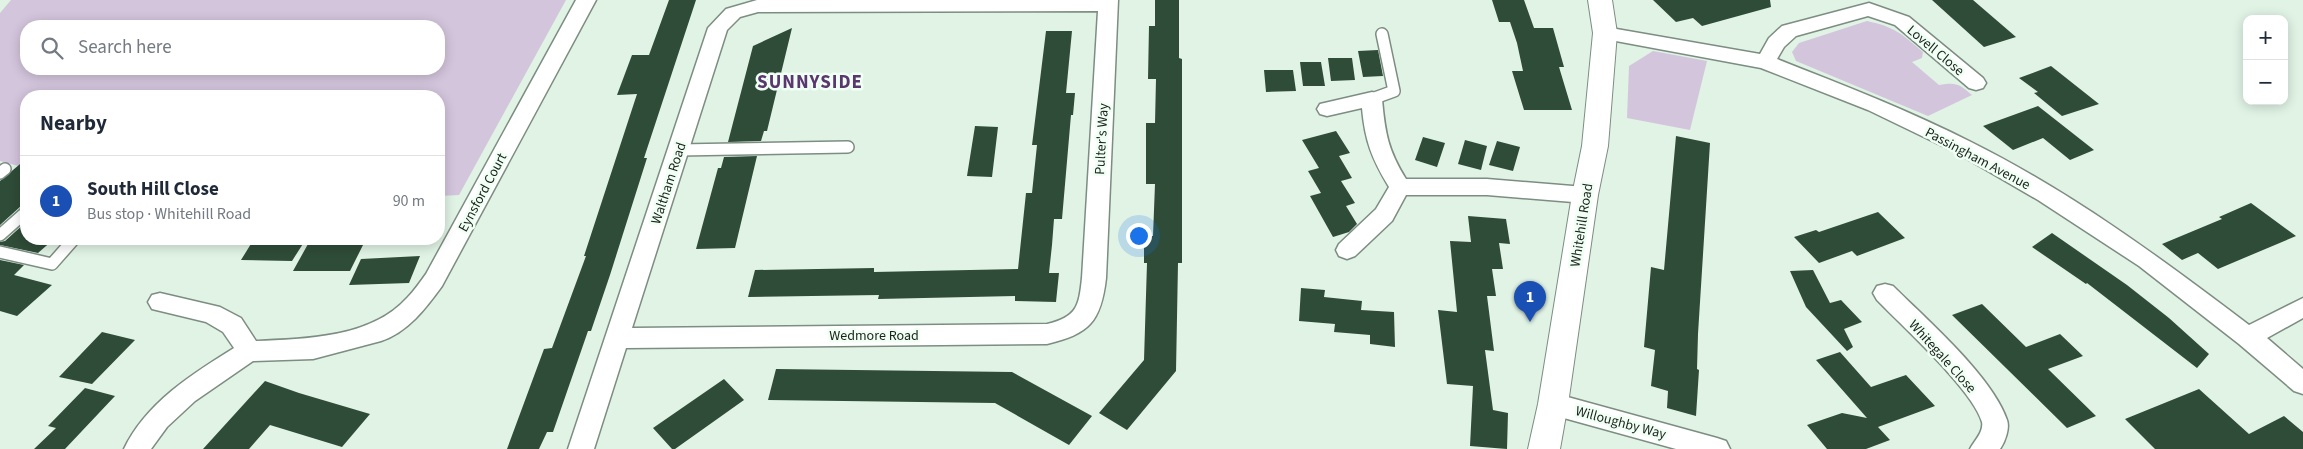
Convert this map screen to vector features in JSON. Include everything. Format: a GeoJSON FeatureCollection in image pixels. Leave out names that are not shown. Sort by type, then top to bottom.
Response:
{"type":"FeatureCollection","features":[{"type":"Feature","properties":{"kind":"street","name":"Eynsford Court"},"geometry":{"type":"LineString","coordinates":[[249,351],[313,349],[381,331],[416,306],[434,280],[483,192],[586,0]]}},
{"type":"Feature","properties":{"kind":"street","name":"Whitehill Road"},"geometry":{"type":"LineString","coordinates":[[1544,449],[1553,404],[1585,195],[1595,146],[1605,33],[1600,0]]}},
{"type":"Feature","properties":{"kind":"street","name":"Waltham Road"},"geometry":{"type":"LineString","coordinates":[[580,449],[618,338],[718,28],[733,13],[758,6],[1108,2]]}},
{"type":"Feature","properties":{"kind":"street","name":"Pulter's Way"},"geometry":{"type":"LineString","coordinates":[[1094,278],[1108,2]]}},
{"type":"Feature","properties":{"kind":"street","name":"Lovell Close"},"geometry":{"type":"LineString","coordinates":[[1765,62],[1776,43],[1789,31],[1869,9],[1902,21],[1976,83]]}},
{"type":"Feature","properties":{"kind":"street","name":"Passingham Avenue"},"geometry":{"type":"LineString","coordinates":[[1605,33],[1765,62],[1875,105],[1965,148],[2046,194],[2147,260],[2248,337],[2303,384]]}},
{"type":"Feature","properties":{"kind":"street"},"geometry":{"type":"LineString","coordinates":[[1327,109],[1372,99],[1375,135],[1388,166],[1400,186]]}},
{"type":"Feature","properties":{"kind":"street"},"geometry":{"type":"LineString","coordinates":[[1400,186],[1487,187],[1585,195]]}},
{"type":"Feature","properties":{"kind":"street"},"geometry":{"type":"LineString","coordinates":[[1347,250],[1384,215],[1400,186]]}},
{"type":"Feature","properties":{"kind":"street","name":"Wedmore Road"},"geometry":{"type":"LineString","coordinates":[[618,338],[1047,334],[1065,331],[1080,324],[1092,298],[1094,278]]}},
{"type":"Feature","properties":{"kind":"street","name":"Whitegale Close"},"geometry":{"type":"LineString","coordinates":[[1885,293],[1973,384],[1995,422],[1992,440],[1984,449]]}},
{"type":"Feature","properties":{"kind":"street"},"geometry":{"type":"LineString","coordinates":[[141,441],[182,398],[249,351],[232,325],[212,314],[160,302]]}},
{"type":"Feature","properties":{"kind":"street"},"geometry":{"type":"LineString","coordinates":[[2248,337],[2303,307]]}},
{"type":"Feature","properties":{"kind":"street","name":"Willoughby Way"},"geometry":{"type":"LineString","coordinates":[[1553,404],[1717,449]]}},
{"type":"Feature","properties":{"kind":"lane"},"geometry":{"type":"LineString","coordinates":[[1372,99],[1394,91],[1382,34]]}},
{"type":"Feature","properties":{"kind":"lane"},"geometry":{"type":"LineString","coordinates":[[679,150],[848,146]]}},
{"type":"Feature","properties":{"kind":"lane"},"geometry":{"type":"LineString","coordinates":[[0,235],[20,217]]}},
{"type":"Feature","properties":{"kind":"lane"},"geometry":{"type":"LineString","coordinates":[[0,252],[52,264],[69,245]]}},
{"type":"Feature","properties":{"kind":"shaded area"},"geometry":{"type":"Polygon","coordinates":[[[11,0],[566,0],[459,195],[445,196],[445,90],[20,90],[20,166],[0,161],[0,13],[11,0]]]}},
{"type":"Feature","properties":{"kind":"shaded area"},"geometry":{"type":"Polygon","coordinates":[[[1867,21],[1898,32],[1923,52],[1922,58],[1912,62],[1939,85],[1957,85],[1972,95],[1928,116],[1796,61],[1792,52],[1799,43],[1867,21]]]}},
{"type":"Feature","properties":{"kind":"shaded area"},"geometry":{"type":"Polygon","coordinates":[[[1653,51],[1707,61],[1690,130],[1627,118],[1629,66],[1653,51]]]}},
{"type":"Feature","properties":{"kind":"building"},"geometry":{"type":"Polygon","coordinates":[[[669,0],[696,0],[644,158],[647,158],[591,331],[588,331],[553,432],[547,432],[539,449],[507,449],[544,349],[552,348],[586,256],[584,256],[637,94],[617,95],[632,55],[649,55],[669,0]]]}},
{"type":"Feature","properties":{"kind":"building"},"geometry":{"type":"Polygon","coordinates":[[[1155,0],[1179,0],[1179,58],[1182,59],[1182,263],[1178,263],[1176,371],[1127,430],[1099,413],[1144,360],[1147,263],[1144,263],[1144,236],[1153,236],[1155,184],[1146,184],[1146,123],[1155,123],[1156,79],[1148,79],[1149,26],[1155,26],[1155,0]]]}},
{"type":"Feature","properties":{"kind":"building"},"geometry":{"type":"Polygon","coordinates":[[[1492,0],[1524,0],[1534,28],[1553,28],[1564,67],[1559,67],[1572,110],[1524,110],[1512,71],[1523,71],[1517,43],[1510,22],[1499,22],[1492,0]]]}},
{"type":"Feature","properties":{"kind":"building"},"geometry":{"type":"Polygon","coordinates":[[[1653,0],[1770,0],[1771,7],[1702,26],[1693,18],[1676,22],[1653,0]]]}},
{"type":"Feature","properties":{"kind":"building"},"geometry":{"type":"Polygon","coordinates":[[[1932,0],[1973,0],[2016,37],[1984,47],[1932,0]]]}},
{"type":"Feature","properties":{"kind":"building"},"geometry":{"type":"Polygon","coordinates":[[[792,28],[767,131],[764,131],[761,141],[728,142],[753,46],[792,28]]]}},
{"type":"Feature","properties":{"kind":"building"},"geometry":{"type":"Polygon","coordinates":[[[1046,31],[1072,31],[1066,93],[1075,93],[1073,115],[1071,115],[1062,219],[1054,219],[1049,273],[1059,273],[1056,302],[1015,301],[1015,296],[878,299],[879,295],[748,297],[755,270],[874,268],[874,272],[1018,269],[1026,193],[1032,193],[1037,145],[1032,145],[1046,31]]]}},
{"type":"Feature","properties":{"kind":"building"},"geometry":{"type":"Polygon","coordinates":[[[1378,50],[1383,76],[1363,77],[1358,51],[1378,50]]]}},
{"type":"Feature","properties":{"kind":"building"},"geometry":{"type":"Polygon","coordinates":[[[1328,58],[1352,58],[1355,80],[1331,81],[1328,58]]]}},
{"type":"Feature","properties":{"kind":"building"},"geometry":{"type":"Polygon","coordinates":[[[1300,62],[1321,62],[1325,86],[1303,86],[1300,62]]]}},
{"type":"Feature","properties":{"kind":"building"},"geometry":{"type":"Polygon","coordinates":[[[2051,66],[2099,104],[2062,116],[2034,93],[2038,92],[2019,78],[2051,66]]]}},
{"type":"Feature","properties":{"kind":"building"},"geometry":{"type":"Polygon","coordinates":[[[1264,70],[1293,70],[1296,91],[1266,92],[1264,70]]]}},
{"type":"Feature","properties":{"kind":"building"},"geometry":{"type":"Polygon","coordinates":[[[2038,106],[2094,150],[2070,160],[2043,138],[2013,150],[1983,126],[2038,106]]]}},
{"type":"Feature","properties":{"kind":"building"},"geometry":{"type":"Polygon","coordinates":[[[975,126],[998,127],[992,177],[967,176],[975,126]]]}},
{"type":"Feature","properties":{"kind":"building"},"geometry":{"type":"Polygon","coordinates":[[[1336,131],[1350,153],[1339,156],[1352,178],[1341,181],[1355,203],[1346,206],[1357,224],[1349,232],[1333,237],[1310,196],[1321,193],[1308,171],[1319,168],[1302,140],[1336,131]]]}},
{"type":"Feature","properties":{"kind":"building"},"geometry":{"type":"Polygon","coordinates":[[[1676,136],[1710,143],[1698,334],[1697,369],[1699,370],[1696,416],[1667,408],[1668,391],[1651,386],[1655,350],[1644,347],[1651,267],[1664,270],[1676,136]]]}},
{"type":"Feature","properties":{"kind":"building"},"geometry":{"type":"Polygon","coordinates":[[[1423,137],[1445,143],[1437,167],[1415,160],[1423,137]]]}},
{"type":"Feature","properties":{"kind":"building"},"geometry":{"type":"Polygon","coordinates":[[[1465,140],[1487,146],[1481,170],[1458,164],[1465,140]]]}},
{"type":"Feature","properties":{"kind":"building"},"geometry":{"type":"Polygon","coordinates":[[[1497,141],[1520,147],[1513,171],[1489,165],[1497,141]]]}},
{"type":"Feature","properties":{"kind":"building"},"geometry":{"type":"Polygon","coordinates":[[[757,156],[735,248],[696,249],[718,168],[721,168],[724,157],[757,156]]]}},
{"type":"Feature","properties":{"kind":"building"},"geometry":{"type":"Polygon","coordinates":[[[20,164],[20,207],[0,225],[0,181],[20,164]]]}},
{"type":"Feature","properties":{"kind":"building"},"geometry":{"type":"Polygon","coordinates":[[[2251,203],[2296,236],[2218,269],[2198,253],[2182,260],[2162,244],[2222,219],[2219,217],[2251,203]]]}},
{"type":"Feature","properties":{"kind":"building"},"geometry":{"type":"Polygon","coordinates":[[[1878,212],[1905,238],[1857,256],[1852,251],[1819,263],[1794,237],[1816,230],[1819,232],[1878,212]]]}},
{"type":"Feature","properties":{"kind":"building"},"geometry":{"type":"Polygon","coordinates":[[[1468,216],[1506,219],[1510,244],[1499,243],[1503,269],[1492,269],[1496,296],[1487,296],[1494,351],[1485,350],[1493,410],[1508,413],[1507,449],[1470,446],[1473,386],[1447,384],[1438,310],[1457,312],[1450,241],[1471,242],[1468,216]]]}},
{"type":"Feature","properties":{"kind":"building"},"geometry":{"type":"Polygon","coordinates":[[[20,227],[20,245],[47,245],[38,253],[0,245],[0,242],[5,241],[20,227]]]}},
{"type":"Feature","properties":{"kind":"building"},"geometry":{"type":"Polygon","coordinates":[[[2052,233],[2127,285],[2169,318],[2209,354],[2197,368],[2087,283],[2032,247],[2052,233]]]}},
{"type":"Feature","properties":{"kind":"building"},"geometry":{"type":"Polygon","coordinates":[[[250,245],[302,245],[292,261],[241,260],[250,245]]]}},
{"type":"Feature","properties":{"kind":"building"},"geometry":{"type":"Polygon","coordinates":[[[307,245],[363,245],[350,271],[293,271],[307,245]]]}},
{"type":"Feature","properties":{"kind":"building"},"geometry":{"type":"Polygon","coordinates":[[[420,256],[409,283],[349,285],[361,259],[420,256]]]}},
{"type":"Feature","properties":{"kind":"building"},"geometry":{"type":"Polygon","coordinates":[[[0,260],[24,265],[14,275],[52,285],[17,316],[0,311],[0,260]]]}},
{"type":"Feature","properties":{"kind":"building"},"geometry":{"type":"Polygon","coordinates":[[[1813,270],[1830,303],[1841,300],[1862,322],[1844,329],[1853,347],[1847,351],[1806,307],[1790,271],[1813,270]]]}},
{"type":"Feature","properties":{"kind":"building"},"geometry":{"type":"Polygon","coordinates":[[[1301,288],[1325,290],[1324,297],[1362,301],[1361,310],[1394,312],[1395,347],[1370,344],[1370,335],[1334,332],[1335,324],[1299,321],[1301,288]]]}},
{"type":"Feature","properties":{"kind":"building"},"geometry":{"type":"Polygon","coordinates":[[[1982,304],[2026,347],[2060,334],[2083,356],[2048,369],[2096,416],[2067,428],[1952,315],[1982,304]]]}},
{"type":"Feature","properties":{"kind":"building"},"geometry":{"type":"Polygon","coordinates":[[[102,332],[135,340],[92,384],[59,377],[102,332]]]}},
{"type":"Feature","properties":{"kind":"building"},"geometry":{"type":"Polygon","coordinates":[[[1840,352],[1871,387],[1906,375],[1935,406],[1878,427],[1890,440],[1866,449],[1827,449],[1807,425],[1842,413],[1867,418],[1816,360],[1840,352]]]}},
{"type":"Feature","properties":{"kind":"building"},"geometry":{"type":"Polygon","coordinates":[[[776,369],[1012,372],[1092,416],[1069,445],[995,403],[768,400],[776,369]]]}},
{"type":"Feature","properties":{"kind":"building"},"geometry":{"type":"Polygon","coordinates":[[[724,379],[744,400],[675,449],[672,449],[653,428],[724,379]]]}},
{"type":"Feature","properties":{"kind":"building"},"geometry":{"type":"Polygon","coordinates":[[[265,381],[370,414],[342,447],[270,425],[249,449],[203,449],[265,381]]]}},
{"type":"Feature","properties":{"kind":"building"},"geometry":{"type":"Polygon","coordinates":[[[85,388],[115,396],[65,449],[34,449],[56,428],[48,426],[85,388]]]}},
{"type":"Feature","properties":{"kind":"building"},"geometry":{"type":"Polygon","coordinates":[[[2199,389],[2249,434],[2284,416],[2303,432],[2303,449],[2155,449],[2125,419],[2199,389]]]}},
{"type":"Feature","properties":{"kind":"place","name":"South Hill Close"},"geometry":{"type":"Point","coordinates":[1530,322]}},
{"type":"Feature","properties":{"kind":"district","name":"SUNNYSIDE"},"geometry":{"type":"Point","coordinates":[810,81]}}]}
